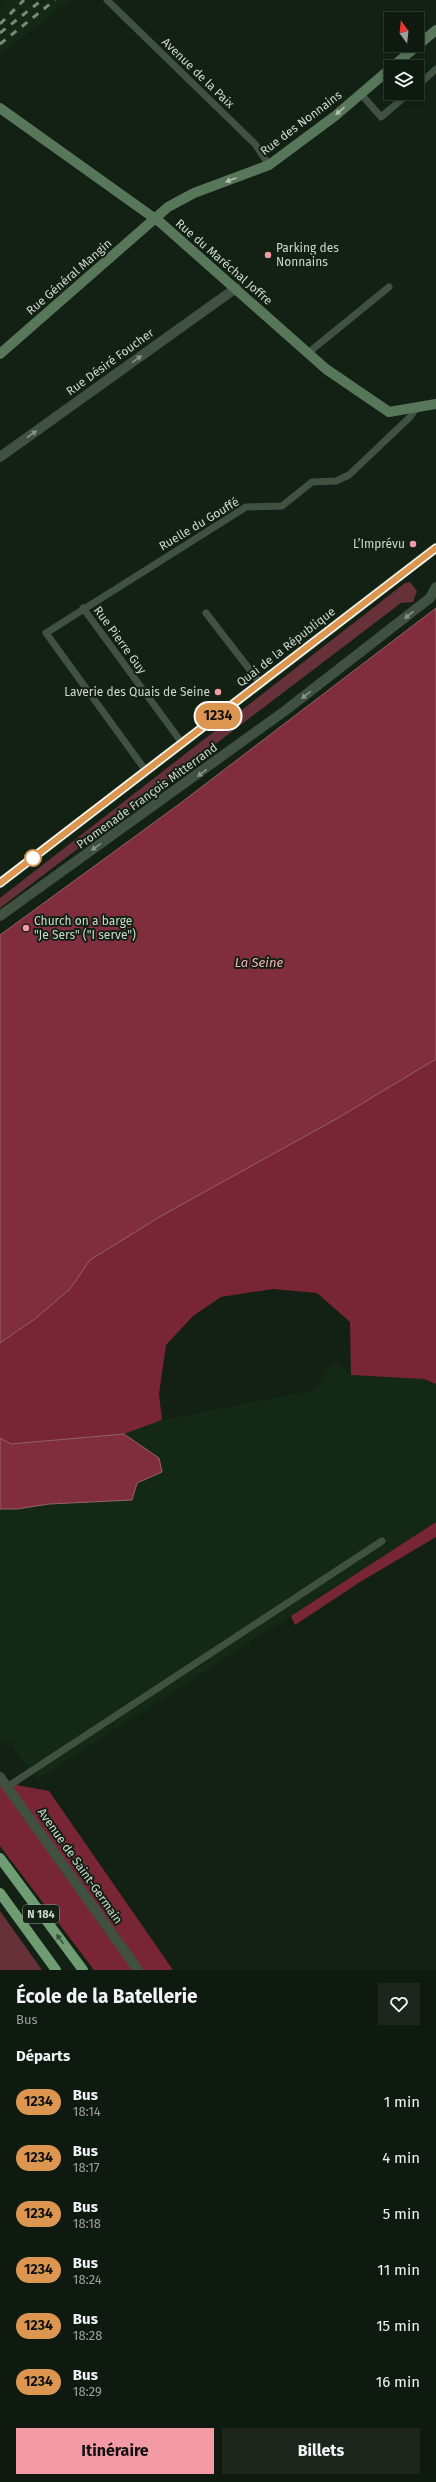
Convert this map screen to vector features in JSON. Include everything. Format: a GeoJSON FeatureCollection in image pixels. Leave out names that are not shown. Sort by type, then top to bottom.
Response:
{"type":"FeatureCollection","features":[{"type":"Feature","properties":{"kind":"main road","name":"Rue des Nonnains"},"geometry":{"type":"LineString","coordinates":[[401,60],[436,30]]}},
{"type":"Feature","properties":{"kind":"main road","name":"Rue des Nonnains"},"geometry":{"type":"LineString","coordinates":[[155,219],[168,207],[194,194],[269,165],[384,75]]}},
{"type":"Feature","properties":{"kind":"main road","name":"Rue du Maréchal Joffre"},"geometry":{"type":"LineString","coordinates":[[0,108],[155,219],[236,288],[326,369],[389,412],[436,404]]}},
{"type":"Feature","properties":{"kind":"main road","name":"Rue Général Mangin"},"geometry":{"type":"LineString","coordinates":[[0,354],[155,219]]}},
{"type":"Feature","properties":{"kind":"main road","name":"Quai de la République"},"geometry":{"type":"LineString","coordinates":[[0,883],[260,683],[435,551]]}},
{"type":"Feature","properties":{"kind":"main road","name":"N 184"},"geometry":{"type":"LineString","coordinates":[[0,1858],[83,1970]]}},
{"type":"Feature","properties":{"kind":"main road","name":"N 184"},"geometry":{"type":"LineString","coordinates":[[0,1894],[56,1970]]}},
{"type":"Feature","properties":{"kind":"street","name":"Rue Désiré Foucher"},"geometry":{"type":"LineString","coordinates":[[0,457],[236,288]]}},
{"type":"Feature","properties":{"kind":"street","name":"Promenade François Mitterrand"},"geometry":{"type":"LineString","coordinates":[[0,916],[286,710],[430,598],[436,587]]}},
{"type":"Feature","properties":{"kind":"street","name":"Avenue de Saint-Germain"},"geometry":{"type":"LineString","coordinates":[[0,1777],[138,1970]]}},
{"type":"Feature","properties":{"kind":"lane","name":"Avenue de la Paix"},"geometry":{"type":"LineString","coordinates":[[108,0],[255,144],[269,165]]}},
{"type":"Feature","properties":{"kind":"lane"},"geometry":{"type":"LineString","coordinates":[[424,80],[436,69]]}},
{"type":"Feature","properties":{"kind":"lane"},"geometry":{"type":"LineString","coordinates":[[361,94],[381,117],[401,100]]}},
{"type":"Feature","properties":{"kind":"lane"},"geometry":{"type":"LineString","coordinates":[[308,353],[389,287]]}},
{"type":"Feature","properties":{"kind":"lane","name":"Ruelle du Gouffé"},"geometry":{"type":"LineString","coordinates":[[146,771],[46,633],[83,608],[246,507],[282,506],[312,482],[336,481],[349,476],[410,417],[417,407]]}},
{"type":"Feature","properties":{"kind":"lane","name":"Rue Pierre Guy"},"geometry":{"type":"LineString","coordinates":[[83,608],[182,743]]}},
{"type":"Feature","properties":{"kind":"lane"},"geometry":{"type":"LineString","coordinates":[[206,613],[260,683]]}},
{"type":"Feature","properties":{"kind":"lane"},"geometry":{"type":"LineString","coordinates":[[7,1787],[382,1541]]}},
{"type":"Feature","properties":{"kind":"shaded area"},"geometry":{"type":"Polygon","coordinates":[[[4,0],[70,0],[0,55],[0,4],[4,0]]]}},
{"type":"Feature","properties":{"kind":"shaded area"},"geometry":{"type":"Polygon","coordinates":[[[410,582],[417,591],[413,602],[401,603],[0,908],[0,898],[405,583],[410,582]]]}},
{"type":"Feature","properties":{"kind":"shaded area"},"geometry":{"type":"Polygon","coordinates":[[[436,1059],[436,1384],[424,1379],[351,1375],[350,1322],[317,1293],[273,1289],[221,1297],[193,1316],[166,1345],[159,1394],[162,1420],[124,1434],[11,1444],[0,1438],[0,1343],[36,1318],[70,1289],[90,1260],[161,1216],[338,1118],[436,1059]]]}},
{"type":"Feature","properties":{"kind":"shaded area"},"geometry":{"type":"Polygon","coordinates":[[[333,1361],[351,1375],[424,1379],[436,1384],[436,1522],[37,1780],[8,1740],[0,1742],[0,1509],[17,1509],[49,1504],[156,1476],[159,1458],[124,1434],[162,1420],[315,1390],[333,1361]]]}},
{"type":"Feature","properties":{"kind":"shaded area"},"geometry":{"type":"Polygon","coordinates":[[[436,1522],[436,1537],[360,1582],[295,1625],[291,1616],[436,1522]]]}},
{"type":"Feature","properties":{"kind":"shaded area"},"geometry":{"type":"Polygon","coordinates":[[[0,1782],[49,1791],[173,1970],[94,1970],[0,1846],[0,1782]]]}},
{"type":"Feature","properties":{"kind":"shaded area"},"geometry":{"type":"Polygon","coordinates":[[[0,1911],[42,1970],[0,1970],[0,1911]]]}},
{"type":"Feature","properties":{"kind":"water","name":"La Seine"},"geometry":{"type":"Polygon","coordinates":[[[436,608],[436,1059],[338,1118],[161,1216],[90,1260],[70,1289],[36,1318],[0,1343],[0,935],[178,805],[436,608]]]}},
{"type":"Feature","properties":{"kind":"water"},"geometry":{"type":"Polygon","coordinates":[[[124,1434],[159,1458],[162,1472],[137,1483],[132,1500],[49,1504],[17,1509],[0,1509],[0,1438],[11,1444],[124,1434]]]}},
{"type":"Feature","properties":{"kind":"railway"},"geometry":{"type":"LineString","coordinates":[[0,24],[24,0]]}},
{"type":"Feature","properties":{"kind":"railway"},"geometry":{"type":"LineString","coordinates":[[0,33],[42,0]]}},
{"type":"Feature","properties":{"kind":"railway"},"geometry":{"type":"LineString","coordinates":[[0,44],[55,0]]}},
{"type":"Feature","properties":{"kind":"bus line","name":"1234"},"geometry":{"type":"LineString","coordinates":[[0,883],[74,828],[157,762],[436,548]]}},
{"type":"Feature","properties":{"kind":"place","name":"Parking des Nonnains"},"geometry":{"type":"Point","coordinates":[268,255]}},
{"type":"Feature","properties":{"kind":"place","name":"L’Imprévu"},"geometry":{"type":"Point","coordinates":[413,544]}},
{"type":"Feature","properties":{"kind":"place","name":"Laverie des Quais de Seine"},"geometry":{"type":"Point","coordinates":[218,692]}},
{"type":"Feature","properties":{"kind":"place","name":"Church on a barge \"Je Sers\" (\"I serve\")"},"geometry":{"type":"Point","coordinates":[26,928]}}]}
